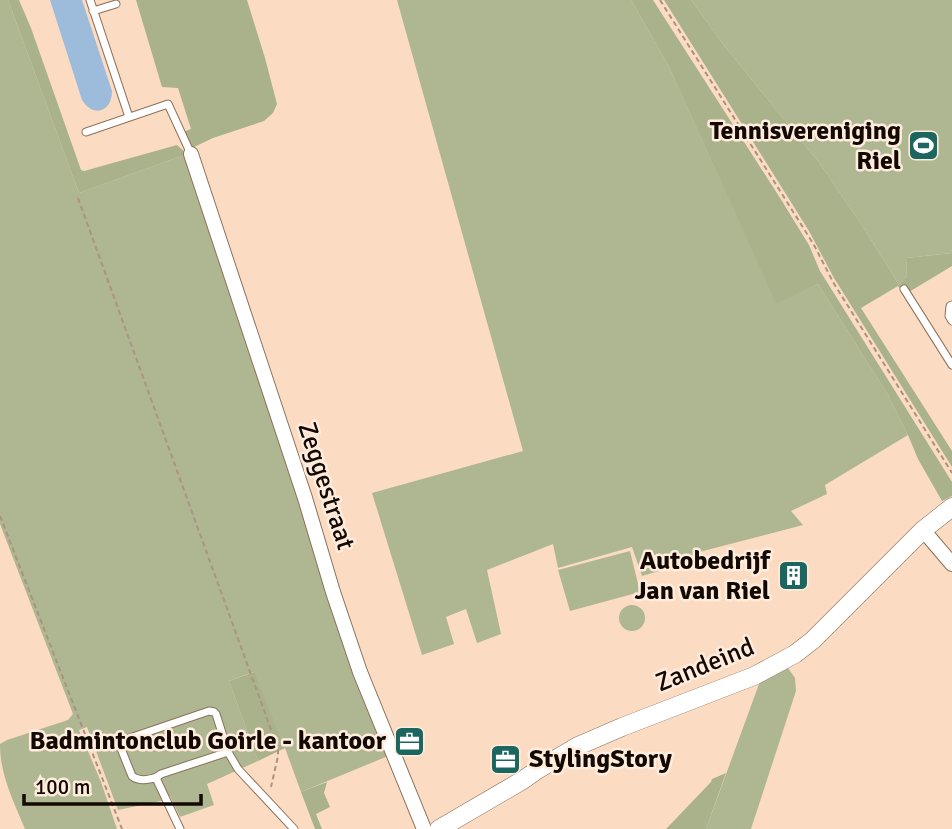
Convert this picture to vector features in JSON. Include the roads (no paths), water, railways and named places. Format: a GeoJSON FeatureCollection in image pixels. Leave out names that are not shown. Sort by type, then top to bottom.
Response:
{"type":"FeatureCollection","features":[{"type":"Feature","properties":{"kind":"street","name":"Zeggestraat"},"geometry":{"type":"LineString","coordinates":[[191,154],[360,671],[424,829]]}},
{"type":"Feature","properties":{"kind":"street","name":"Zandeind"},"geometry":{"type":"LineString","coordinates":[[439,829],[578,746],[754,676],[794,654],[813,640],[923,530],[952,507]]}},
{"type":"Feature","properties":{"kind":"street"},"geometry":{"type":"LineString","coordinates":[[923,530],[952,564]]}},
{"type":"Feature","properties":{"kind":"lane"},"geometry":{"type":"LineString","coordinates":[[90,0],[130,117]]}},
{"type":"Feature","properties":{"kind":"lane"},"geometry":{"type":"LineString","coordinates":[[93,11],[116,5]]}},
{"type":"Feature","properties":{"kind":"lane"},"geometry":{"type":"LineString","coordinates":[[86,132],[168,104],[191,154]]}},
{"type":"Feature","properties":{"kind":"lane"},"geometry":{"type":"LineString","coordinates":[[904,289],[952,365]]}},
{"type":"Feature","properties":{"kind":"lane"},"geometry":{"type":"LineString","coordinates":[[952,305],[949,316],[952,321]]}},
{"type":"Feature","properties":{"kind":"lane"},"geometry":{"type":"LineString","coordinates":[[228,752],[156,778],[139,780],[132,776],[120,746],[124,740],[212,711],[216,714],[228,752],[240,771],[294,829]]}},
{"type":"Feature","properties":{"kind":"lane"},"geometry":{"type":"LineString","coordinates":[[156,778],[180,829]]}},
{"type":"Feature","properties":{"kind":"water"},"geometry":{"type":"Polygon","coordinates":[[[50,0],[82,0],[112,91],[109,104],[101,110],[91,109],[82,100],[50,0]]]}},
{"type":"Feature","properties":{"kind":"place","name":"Tennisvereniging Riel"},"geometry":{"type":"Point","coordinates":[924,146]}},
{"type":"Feature","properties":{"kind":"place","name":"Autobedrijf Jan van Riel"},"geometry":{"type":"Point","coordinates":[793,576]}},
{"type":"Feature","properties":{"kind":"place","name":"Badmintonclub Goirle - kantoor"},"geometry":{"type":"Point","coordinates":[409,741]}},
{"type":"Feature","properties":{"kind":"place","name":"StylingStory"},"geometry":{"type":"Point","coordinates":[506,759]}}]}
